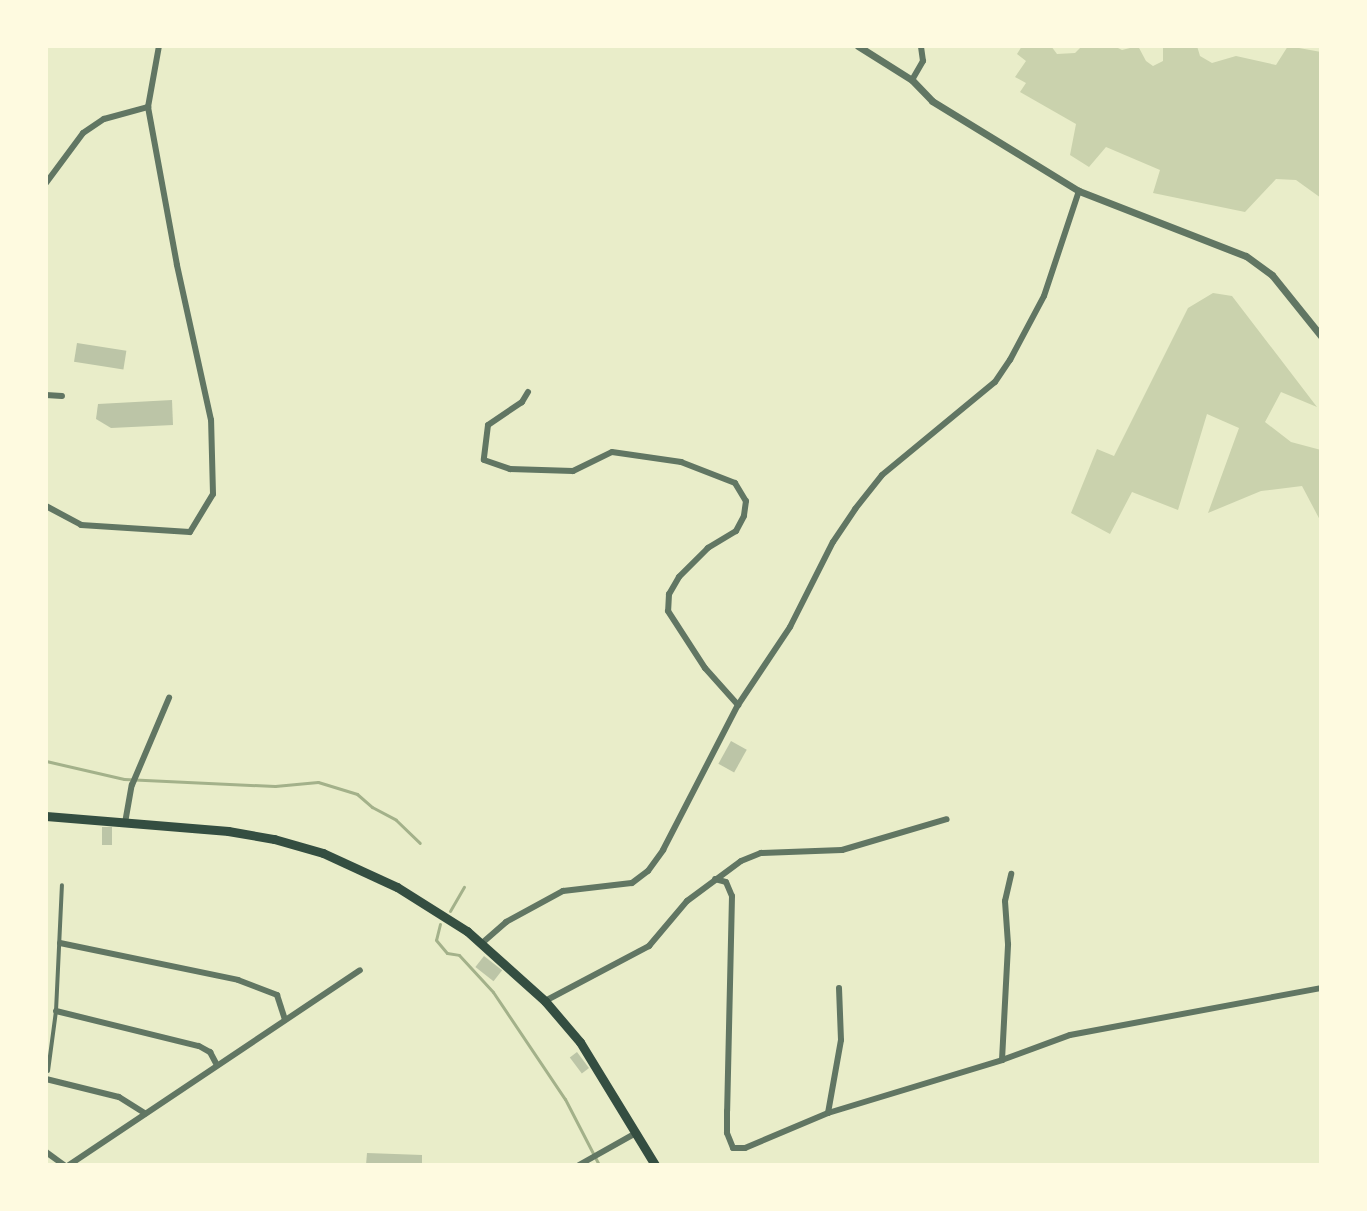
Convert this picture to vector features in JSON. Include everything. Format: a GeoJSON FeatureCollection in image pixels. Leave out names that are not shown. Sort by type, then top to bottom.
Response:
{"type":"FeatureCollection","features":[{"type":"Feature","properties":{"kind":"main road"},"geometry":{"type":"LineString","coordinates":[[46,816],[228,831],[323,853],[397,887],[467,931],[545,1001],[580,1042],[655,1165]]}},
{"type":"Feature","properties":{"kind":"street"},"geometry":{"type":"LineString","coordinates":[[46,506],[81,525],[190,532],[213,494],[211,420],[177,265],[148,107],[159,46]]}},
{"type":"Feature","properties":{"kind":"street"},"geometry":{"type":"LineString","coordinates":[[858,46],[912,80],[932,101],[1079,191],[1246,256],[1272,275],[1321,336]]}},
{"type":"Feature","properties":{"kind":"street"},"geometry":{"type":"LineString","coordinates":[[912,80],[923,61],[921,46]]}},
{"type":"Feature","properties":{"kind":"street"},"geometry":{"type":"LineString","coordinates":[[46,183],[83,133],[104,119],[148,107]]}},
{"type":"Feature","properties":{"kind":"street"},"geometry":{"type":"LineString","coordinates":[[481,944],[506,922],[563,891],[632,883],[648,871],[663,850],[738,705],[790,627],[833,542],[855,509],[882,475],[995,382],[1010,360],[1044,296],[1079,191]]}},
{"type":"Feature","properties":{"kind":"street"},"geometry":{"type":"LineString","coordinates":[[528,392],[522,402],[488,425],[484,460],[510,469],[573,471],[612,452],[681,462],[735,483],[746,501],[744,516],[736,531],[708,548],[679,577],[669,594],[668,611],[681,635],[738,705]]}},
{"type":"Feature","properties":{"kind":"street"},"geometry":{"type":"LineString","coordinates":[[46,395],[62,396]]}},
{"type":"Feature","properties":{"kind":"street"},"geometry":{"type":"LineString","coordinates":[[125,823],[135,776],[169,698]]}},
{"type":"Feature","properties":{"kind":"street"},"geometry":{"type":"LineString","coordinates":[[545,1001],[649,946],[687,901],[741,861],[761,853],[842,850],[947,819]]}},
{"type":"Feature","properties":{"kind":"street"},"geometry":{"type":"LineString","coordinates":[[1002,1060],[1008,944],[1005,901],[1011,874]]}},
{"type":"Feature","properties":{"kind":"street"},"geometry":{"type":"LineString","coordinates":[[715,879],[726,882],[732,896],[727,1133],[733,1148],[745,1148],[828,1113],[1002,1060],[1070,1035],[1321,988]]}},
{"type":"Feature","properties":{"kind":"street"},"geometry":{"type":"LineString","coordinates":[[48,1071],[56,1011],[62,885]]}},
{"type":"Feature","properties":{"kind":"street"},"geometry":{"type":"LineString","coordinates":[[60,943],[238,980],[277,995],[285,1020]]}},
{"type":"Feature","properties":{"kind":"street"},"geometry":{"type":"LineString","coordinates":[[46,1152],[67,1165],[360,970]]}},
{"type":"Feature","properties":{"kind":"street"},"geometry":{"type":"LineString","coordinates":[[828,1113],[841,1040],[839,988]]}},
{"type":"Feature","properties":{"kind":"street"},"geometry":{"type":"LineString","coordinates":[[56,1011],[199,1046],[210,1052],[217,1065]]}},
{"type":"Feature","properties":{"kind":"street"},"geometry":{"type":"LineString","coordinates":[[46,1079],[119,1097],[145,1113]]}},
{"type":"Feature","properties":{"kind":"street"},"geometry":{"type":"LineString","coordinates":[[579,1165],[636,1133]]}},
{"type":"Feature","properties":{"kind":"green space"},"geometry":{"type":"Polygon","coordinates":[[[1022,46],[1051,46],[1057,54],[1075,53],[1082,46],[1114,46],[1122,50],[1138,46],[1146,61],[1153,66],[1163,61],[1163,46],[1197,46],[1200,56],[1212,63],[1236,56],[1276,65],[1288,46],[1321,52],[1321,198],[1296,180],[1276,179],[1245,212],[1153,193],[1160,170],[1106,147],[1089,167],[1070,155],[1076,124],[1020,92],[1026,83],[1015,77],[1026,61],[1017,54],[1022,46]]]}},
{"type":"Feature","properties":{"kind":"green space"},"geometry":{"type":"Polygon","coordinates":[[[1213,293],[1232,296],[1317,407],[1281,392],[1265,422],[1291,442],[1321,450],[1321,522],[1302,486],[1261,491],[1208,513],[1239,428],[1207,414],[1178,510],[1132,492],[1110,534],[1071,513],[1097,449],[1114,456],[1188,308],[1213,293]]]}},
{"type":"Feature","properties":{"kind":"building"},"geometry":{"type":"Polygon","coordinates":[[[77,343],[126,351],[123,370],[74,362],[77,343]]]}},
{"type":"Feature","properties":{"kind":"building"},"geometry":{"type":"Polygon","coordinates":[[[172,400],[173,425],[111,428],[96,419],[98,404],[172,400]]]}},
{"type":"Feature","properties":{"kind":"building"},"geometry":{"type":"Polygon","coordinates":[[[731,741],[747,750],[734,772],[718,764],[731,741]]]}},
{"type":"Feature","properties":{"kind":"building"},"geometry":{"type":"Polygon","coordinates":[[[102,827],[112,827],[112,845],[102,845],[102,827]]]}},
{"type":"Feature","properties":{"kind":"building"},"geometry":{"type":"Polygon","coordinates":[[[484,956],[502,970],[494,981],[475,967],[484,956]]]}},
{"type":"Feature","properties":{"kind":"building"},"geometry":{"type":"Polygon","coordinates":[[[577,1052],[589,1068],[582,1073],[570,1057],[577,1052]]]}},
{"type":"Feature","properties":{"kind":"building"},"geometry":{"type":"Polygon","coordinates":[[[367,1153],[422,1155],[422,1165],[366,1165],[367,1153]]]}},
{"type":"Feature","properties":{"kind":"waterway"},"geometry":{"type":"LineString","coordinates":[[46,761],[124,779],[275,786],[318,782],[357,794],[372,807],[396,820],[420,843]]}},
{"type":"Feature","properties":{"kind":"waterway"},"geometry":{"type":"LineString","coordinates":[[450,911],[464,887]]}},
{"type":"Feature","properties":{"kind":"waterway"},"geometry":{"type":"LineString","coordinates":[[440,924],[436,940],[447,953],[459,955],[493,992],[565,1099],[599,1165]]}}]}
